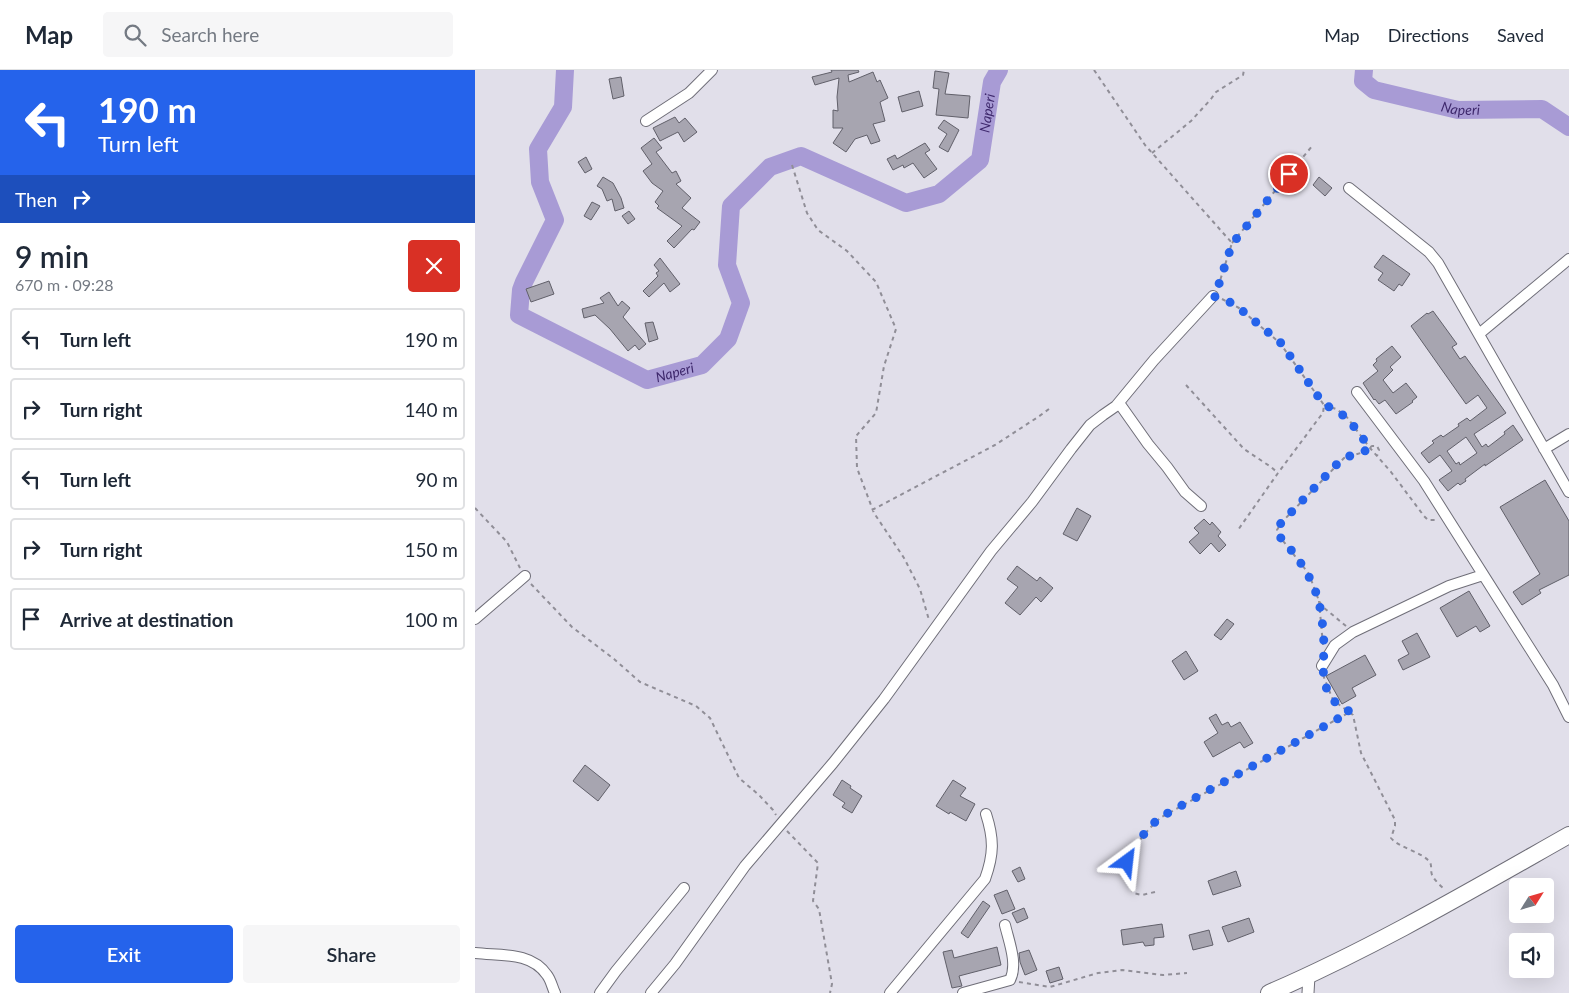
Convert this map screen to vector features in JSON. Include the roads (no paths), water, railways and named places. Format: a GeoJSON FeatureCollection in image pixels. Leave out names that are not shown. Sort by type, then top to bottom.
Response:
{"type":"FeatureCollection","features":[{"type":"Feature","properties":{"kind":"highway"},"geometry":{"type":"LineString","coordinates":[[1269,993],[1309,976],[1412,923],[1569,835]]}},
{"type":"Feature","properties":{"kind":"street"},"geometry":{"type":"LineString","coordinates":[[646,121],[689,93],[712,70]]}},
{"type":"Feature","properties":{"kind":"street"},"geometry":{"type":"LineString","coordinates":[[1349,188],[1433,256],[1569,492]]}},
{"type":"Feature","properties":{"kind":"street"},"geometry":{"type":"LineString","coordinates":[[1479,334],[1569,259]]}},
{"type":"Feature","properties":{"kind":"street"},"geometry":{"type":"LineString","coordinates":[[651,993],[675,964],[720,898],[884,699],[991,551],[1032,502],[1075,443],[1090,426],[1119,403],[1154,360],[1213,296]]}},
{"type":"Feature","properties":{"kind":"street"},"geometry":{"type":"LineString","coordinates":[[1357,392],[1424,481],[1553,685],[1569,717]]}},
{"type":"Feature","properties":{"kind":"street"},"geometry":{"type":"LineString","coordinates":[[1119,403],[1185,492],[1201,506]]}},
{"type":"Feature","properties":{"kind":"street"},"geometry":{"type":"LineString","coordinates":[[1544,449],[1569,434]]}},
{"type":"Feature","properties":{"kind":"street"},"geometry":{"type":"LineString","coordinates":[[1322,666],[1335,645],[1354,632],[1449,586],[1483,575]]}},
{"type":"Feature","properties":{"kind":"street"},"geometry":{"type":"LineString","coordinates":[[475,619],[525,576]]}},
{"type":"Feature","properties":{"kind":"street"},"geometry":{"type":"LineString","coordinates":[[890,993],[985,879],[992,861],[993,850],[991,831],[986,814]]}},
{"type":"Feature","properties":{"kind":"street"},"geometry":{"type":"LineString","coordinates":[[601,993],[616,970],[683,888]]}},
{"type":"Feature","properties":{"kind":"street"},"geometry":{"type":"LineString","coordinates":[[963,993],[1010,980],[1014,972],[1014,965],[1005,925]]}},
{"type":"Feature","properties":{"kind":"street"},"geometry":{"type":"LineString","coordinates":[[475,953],[507,955],[527,959],[547,975],[555,993]]}},
{"type":"Feature","properties":{"kind":"street"},"geometry":{"type":"LineString","coordinates":[[1308,993],[1309,976]]}},
{"type":"Feature","properties":{"kind":"waterway","name":"Naperi"},"geometry":{"type":"LineString","coordinates":[[565,70],[563,107],[538,149],[540,182],[555,220],[524,282],[521,290],[519,315],[647,380],[702,365],[728,339],[741,303],[727,265],[731,206],[770,167],[801,156],[906,203],[939,194],[980,160],[992,82],[999,70]]}},
{"type":"Feature","properties":{"kind":"waterway","name":"Naperi"},"geometry":{"type":"LineString","coordinates":[[1364,70],[1363,81],[1374,90],[1458,110],[1542,109],[1569,127]]}}]}
